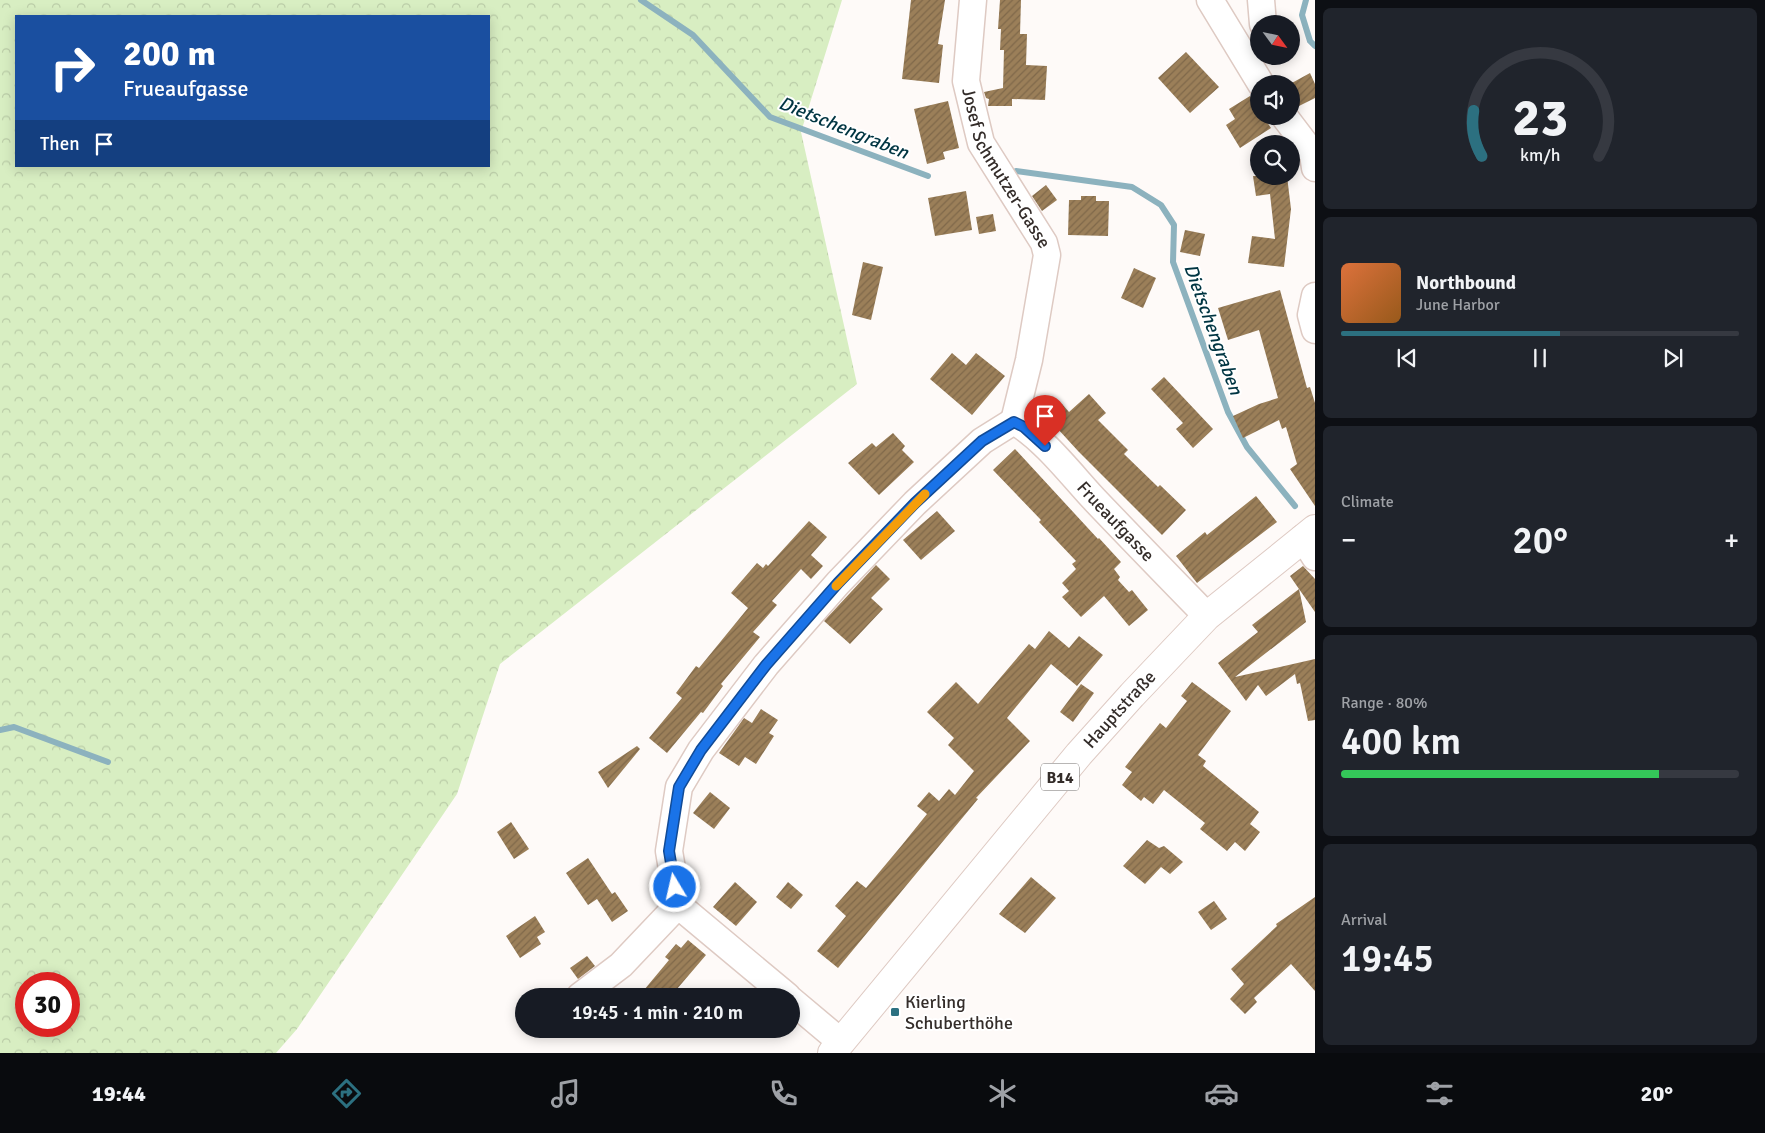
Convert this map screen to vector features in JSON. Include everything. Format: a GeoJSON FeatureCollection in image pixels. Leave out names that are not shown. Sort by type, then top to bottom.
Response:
{"type":"FeatureCollection","features":[{"type":"Feature","properties":{"kind":"main road","name":"Hauptstraße"},"geometry":{"type":"LineString","coordinates":[[836,1047],[1088,743],[1207,616],[1311,541]]}},
{"type":"Feature","properties":{"kind":"street","name":"Josef Schmutzer-Gasse"},"geometry":{"type":"LineString","coordinates":[[973,0],[966,81],[982,143],[1044,243],[1047,256],[1029,360],[1014,422]]}},
{"type":"Feature","properties":{"kind":"street"},"geometry":{"type":"LineString","coordinates":[[1210,0],[1256,75]]}},
{"type":"Feature","properties":{"kind":"street"},"geometry":{"type":"LineString","coordinates":[[1261,0],[1262,15]]}},
{"type":"Feature","properties":{"kind":"street"},"geometry":{"type":"LineString","coordinates":[[1291,125],[1313,154],[1315,168]]}},
{"type":"Feature","properties":{"kind":"street"},"geometry":{"type":"LineString","coordinates":[[1315,296],[1311,316],[1315,330]]}},
{"type":"Feature","properties":{"kind":"street","name":"Frueaufgasse"},"geometry":{"type":"LineString","coordinates":[[1014,422],[1024,427],[1045,446],[1207,616]]}},
{"type":"Feature","properties":{"kind":"street"},"geometry":{"type":"LineString","coordinates":[[777,988],[678,905],[669,851],[679,787],[701,750],[766,665],[838,583],[915,503],[982,441],[1014,422]]}},
{"type":"Feature","properties":{"kind":"street"},"geometry":{"type":"LineString","coordinates":[[591,988],[621,965],[678,905]]}},
{"type":"Feature","properties":{"kind":"street"},"geometry":{"type":"LineString","coordinates":[[800,1009],[836,1047]]}},
{"type":"Feature","properties":{"kind":"green space"},"geometry":{"type":"Polygon","coordinates":[[[0,0],[842,0],[801,132],[857,384],[500,664],[457,794],[297,1029],[276,1053],[0,1053],[0,0]]]}},
{"type":"Feature","properties":{"kind":"building"},"geometry":{"type":"Polygon","coordinates":[[[911,0],[945,0],[938,44],[943,45],[939,83],[902,79],[911,0]]]}},
{"type":"Feature","properties":{"kind":"building"},"geometry":{"type":"Polygon","coordinates":[[[1000,0],[1021,0],[1020,34],[1027,34],[1026,65],[1047,66],[1045,100],[1012,99],[1012,106],[988,106],[989,99],[986,98],[984,92],[1003,88],[1004,50],[1000,50],[1001,29],[998,29],[1000,0]]]}},
{"type":"Feature","properties":{"kind":"building"},"geometry":{"type":"Polygon","coordinates":[[[1186,52],[1219,87],[1190,113],[1158,78],[1186,52]]]}},
{"type":"Feature","properties":{"kind":"building"},"geometry":{"type":"Polygon","coordinates":[[[1310,73],[1315,84],[1315,98],[1300,106],[1300,78],[1310,73]]]}},
{"type":"Feature","properties":{"kind":"building"},"geometry":{"type":"Polygon","coordinates":[[[1250,96],[1250,125],[1269,125],[1271,128],[1260,135],[1250,135],[1250,142],[1240,148],[1226,125],[1235,119],[1229,109],[1250,96]]]}},
{"type":"Feature","properties":{"kind":"building"},"geometry":{"type":"Polygon","coordinates":[[[948,101],[959,148],[943,152],[945,159],[927,164],[914,109],[948,101]]]}},
{"type":"Feature","properties":{"kind":"building"},"geometry":{"type":"Polygon","coordinates":[[[1046,185],[1057,200],[1042,211],[1032,196],[1046,185]]]}},
{"type":"Feature","properties":{"kind":"building"},"geometry":{"type":"Polygon","coordinates":[[[1254,185],[1288,185],[1291,209],[1284,267],[1248,263],[1252,236],[1275,239],[1270,194],[1256,196],[1254,185]]]}},
{"type":"Feature","properties":{"kind":"building"},"geometry":{"type":"Polygon","coordinates":[[[966,191],[972,230],[935,236],[928,198],[966,191]]]}},
{"type":"Feature","properties":{"kind":"building"},"geometry":{"type":"Polygon","coordinates":[[[1081,196],[1096,196],[1096,201],[1109,201],[1108,236],[1068,235],[1069,200],[1081,200],[1081,196]]]}},
{"type":"Feature","properties":{"kind":"building"},"geometry":{"type":"Polygon","coordinates":[[[993,214],[996,231],[979,234],[976,217],[993,214]]]}},
{"type":"Feature","properties":{"kind":"building"},"geometry":{"type":"Polygon","coordinates":[[[1185,230],[1205,234],[1200,256],[1180,252],[1185,230]]]}},
{"type":"Feature","properties":{"kind":"building"},"geometry":{"type":"Polygon","coordinates":[[[863,262],[883,267],[871,320],[852,315],[863,262]]]}},
{"type":"Feature","properties":{"kind":"building"},"geometry":{"type":"Polygon","coordinates":[[[1134,268],[1156,278],[1143,308],[1121,298],[1134,268]]]}},
{"type":"Feature","properties":{"kind":"building"},"geometry":{"type":"Polygon","coordinates":[[[1280,290],[1307,388],[1310,387],[1315,403],[1315,506],[1290,469],[1297,464],[1286,427],[1282,429],[1279,420],[1243,438],[1233,416],[1278,398],[1259,330],[1228,340],[1218,308],[1280,290]]]}},
{"type":"Feature","properties":{"kind":"building"},"geometry":{"type":"Polygon","coordinates":[[[952,353],[966,365],[976,353],[1005,376],[972,415],[930,379],[952,353]]]}},
{"type":"Feature","properties":{"kind":"building"},"geometry":{"type":"Polygon","coordinates":[[[1164,377],[1213,429],[1193,448],[1176,429],[1183,423],[1151,389],[1164,377]]]}},
{"type":"Feature","properties":{"kind":"building"},"geometry":{"type":"Polygon","coordinates":[[[1089,394],[1106,413],[1098,420],[1128,450],[1124,454],[1158,487],[1160,485],[1186,510],[1162,535],[1078,451],[1047,417],[1062,404],[1069,412],[1089,394]]]}},
{"type":"Feature","properties":{"kind":"building"},"geometry":{"type":"Polygon","coordinates":[[[893,433],[905,446],[902,450],[914,462],[879,495],[848,463],[872,443],[876,447],[893,433]]]}},
{"type":"Feature","properties":{"kind":"building"},"geometry":{"type":"Polygon","coordinates":[[[1015,449],[1121,562],[1114,569],[1120,577],[1118,580],[1129,592],[1132,590],[1148,610],[1129,626],[1104,596],[1081,617],[1062,597],[1069,591],[1062,583],[1076,569],[1072,564],[1076,561],[1039,522],[1041,520],[993,470],[1015,449]]]}},
{"type":"Feature","properties":{"kind":"building"},"geometry":{"type":"Polygon","coordinates":[[[1256,496],[1277,522],[1197,583],[1176,556],[1205,532],[1207,535],[1256,496]]]}},
{"type":"Feature","properties":{"kind":"building"},"geometry":{"type":"Polygon","coordinates":[[[937,511],[955,531],[921,560],[903,540],[937,511]]]}},
{"type":"Feature","properties":{"kind":"building"},"geometry":{"type":"Polygon","coordinates":[[[809,521],[827,537],[811,555],[823,566],[811,579],[801,569],[772,601],[777,605],[753,632],[760,637],[721,684],[723,686],[703,713],[701,712],[667,753],[649,738],[682,698],[676,693],[696,666],[699,668],[748,608],[731,593],[757,563],[763,568],[766,564],[768,566],[809,521]]]}},
{"type":"Feature","properties":{"kind":"building"},"geometry":{"type":"Polygon","coordinates":[[[876,565],[890,579],[871,598],[883,609],[850,644],[824,621],[876,565]]]}},
{"type":"Feature","properties":{"kind":"building"},"geometry":{"type":"Polygon","coordinates":[[[1303,566],[1315,579],[1315,612],[1290,576],[1303,566]]]}},
{"type":"Feature","properties":{"kind":"building"},"geometry":{"type":"Polygon","coordinates":[[[1299,589],[1306,622],[1235,677],[1315,659],[1315,720],[1308,721],[1300,683],[1297,684],[1295,674],[1266,696],[1258,685],[1246,701],[1218,663],[1258,632],[1252,625],[1299,589]]]}},
{"type":"Feature","properties":{"kind":"building"},"geometry":{"type":"Polygon","coordinates":[[[1049,631],[1069,648],[1079,636],[1103,655],[1077,686],[1051,664],[1007,718],[1030,741],[976,798],[978,799],[838,968],[817,951],[846,916],[835,906],[857,881],[866,888],[902,845],[927,814],[917,806],[929,792],[939,801],[949,789],[955,795],[974,771],[948,745],[954,738],[927,712],[956,682],[978,704],[1029,644],[1035,649],[1049,631]]]}},
{"type":"Feature","properties":{"kind":"building"},"geometry":{"type":"Polygon","coordinates":[[[1192,682],[1231,711],[1198,755],[1206,761],[1203,766],[1259,812],[1250,824],[1260,832],[1245,851],[1235,842],[1227,851],[1200,829],[1205,823],[1164,790],[1153,804],[1144,797],[1141,801],[1122,785],[1132,772],[1125,767],[1160,723],[1166,728],[1187,701],[1181,696],[1192,682]]]}},
{"type":"Feature","properties":{"kind":"building"},"geometry":{"type":"Polygon","coordinates":[[[1081,684],[1094,693],[1073,722],[1060,712],[1081,684]]]}},
{"type":"Feature","properties":{"kind":"building"},"geometry":{"type":"Polygon","coordinates":[[[761,709],[778,720],[769,733],[774,736],[756,764],[745,757],[739,766],[719,753],[744,718],[752,723],[761,709]]]}},
{"type":"Feature","properties":{"kind":"building"},"geometry":{"type":"Polygon","coordinates":[[[637,746],[640,749],[608,788],[598,772],[637,746]]]}},
{"type":"Feature","properties":{"kind":"building"},"geometry":{"type":"Polygon","coordinates":[[[710,792],[730,808],[714,829],[693,813],[710,792]]]}},
{"type":"Feature","properties":{"kind":"building"},"geometry":{"type":"Polygon","coordinates":[[[511,822],[529,849],[514,859],[497,832],[511,822]]]}},
{"type":"Feature","properties":{"kind":"building"},"geometry":{"type":"Polygon","coordinates":[[[1147,840],[1159,848],[1164,846],[1183,862],[1170,874],[1161,867],[1145,884],[1123,866],[1147,840]]]}},
{"type":"Feature","properties":{"kind":"building"},"geometry":{"type":"Polygon","coordinates":[[[588,858],[612,894],[615,892],[628,911],[612,922],[597,899],[588,905],[566,873],[588,858]]]}},
{"type":"Feature","properties":{"kind":"building"},"geometry":{"type":"Polygon","coordinates":[[[1031,877],[1056,898],[1025,933],[999,914],[1031,877]]]}},
{"type":"Feature","properties":{"kind":"building"},"geometry":{"type":"Polygon","coordinates":[[[735,882],[757,902],[736,926],[713,907],[735,882]]]}},
{"type":"Feature","properties":{"kind":"building"},"geometry":{"type":"Polygon","coordinates":[[[788,882],[803,895],[791,909],[776,897],[788,882]]]}},
{"type":"Feature","properties":{"kind":"building"},"geometry":{"type":"Polygon","coordinates":[[[1315,897],[1315,991],[1291,964],[1254,998],[1257,1002],[1245,1014],[1230,999],[1244,984],[1231,969],[1277,926],[1276,924],[1315,897]]]}},
{"type":"Feature","properties":{"kind":"building"},"geometry":{"type":"Polygon","coordinates":[[[1214,901],[1227,919],[1211,930],[1198,912],[1214,901]]]}},
{"type":"Feature","properties":{"kind":"building"},"geometry":{"type":"Polygon","coordinates":[[[535,916],[545,932],[537,937],[541,944],[520,958],[506,936],[535,916]]]}},
{"type":"Feature","properties":{"kind":"building"},"geometry":{"type":"Polygon","coordinates":[[[688,940],[706,955],[678,988],[646,988],[669,960],[665,957],[676,944],[681,948],[688,940]]]}},
{"type":"Feature","properties":{"kind":"building"},"geometry":{"type":"Polygon","coordinates":[[[587,956],[595,966],[578,979],[570,968],[587,956]]]}},
{"type":"Feature","properties":{"kind":"waterway","name":"Dietschengraben"},"geometry":{"type":"LineString","coordinates":[[641,0],[693,35],[770,117],[928,176]]}},
{"type":"Feature","properties":{"kind":"waterway"},"geometry":{"type":"LineString","coordinates":[[1306,0],[1302,15],[1310,41],[1315,46]]}},
{"type":"Feature","properties":{"kind":"waterway","name":"Dietschengraben"},"geometry":{"type":"LineString","coordinates":[[1016,171],[1132,187],[1161,205],[1174,225],[1173,262],[1228,412],[1247,447],[1295,506]]}},
{"type":"Feature","properties":{"kind":"waterway","name":"Dietschengraben"},"geometry":{"type":"LineString","coordinates":[[0,730],[14,727],[108,762]]}},
{"type":"Feature","properties":{"kind":"slow traffic"},"geometry":{"type":"LineString","coordinates":[[836,586],[925,494]]}},
{"type":"Feature","properties":{"kind":"place","name":"Kierling Schuberthöhe"},"geometry":{"type":"Point","coordinates":[895,1012]}},
{"type":"Feature","properties":{"kind":"route"},"geometry":{"type":"LineString","coordinates":[[675,887],[669,851],[679,787],[701,750],[766,665],[838,583],[915,503],[982,441],[1014,422],[1024,427],[1045,446]]}}]}
